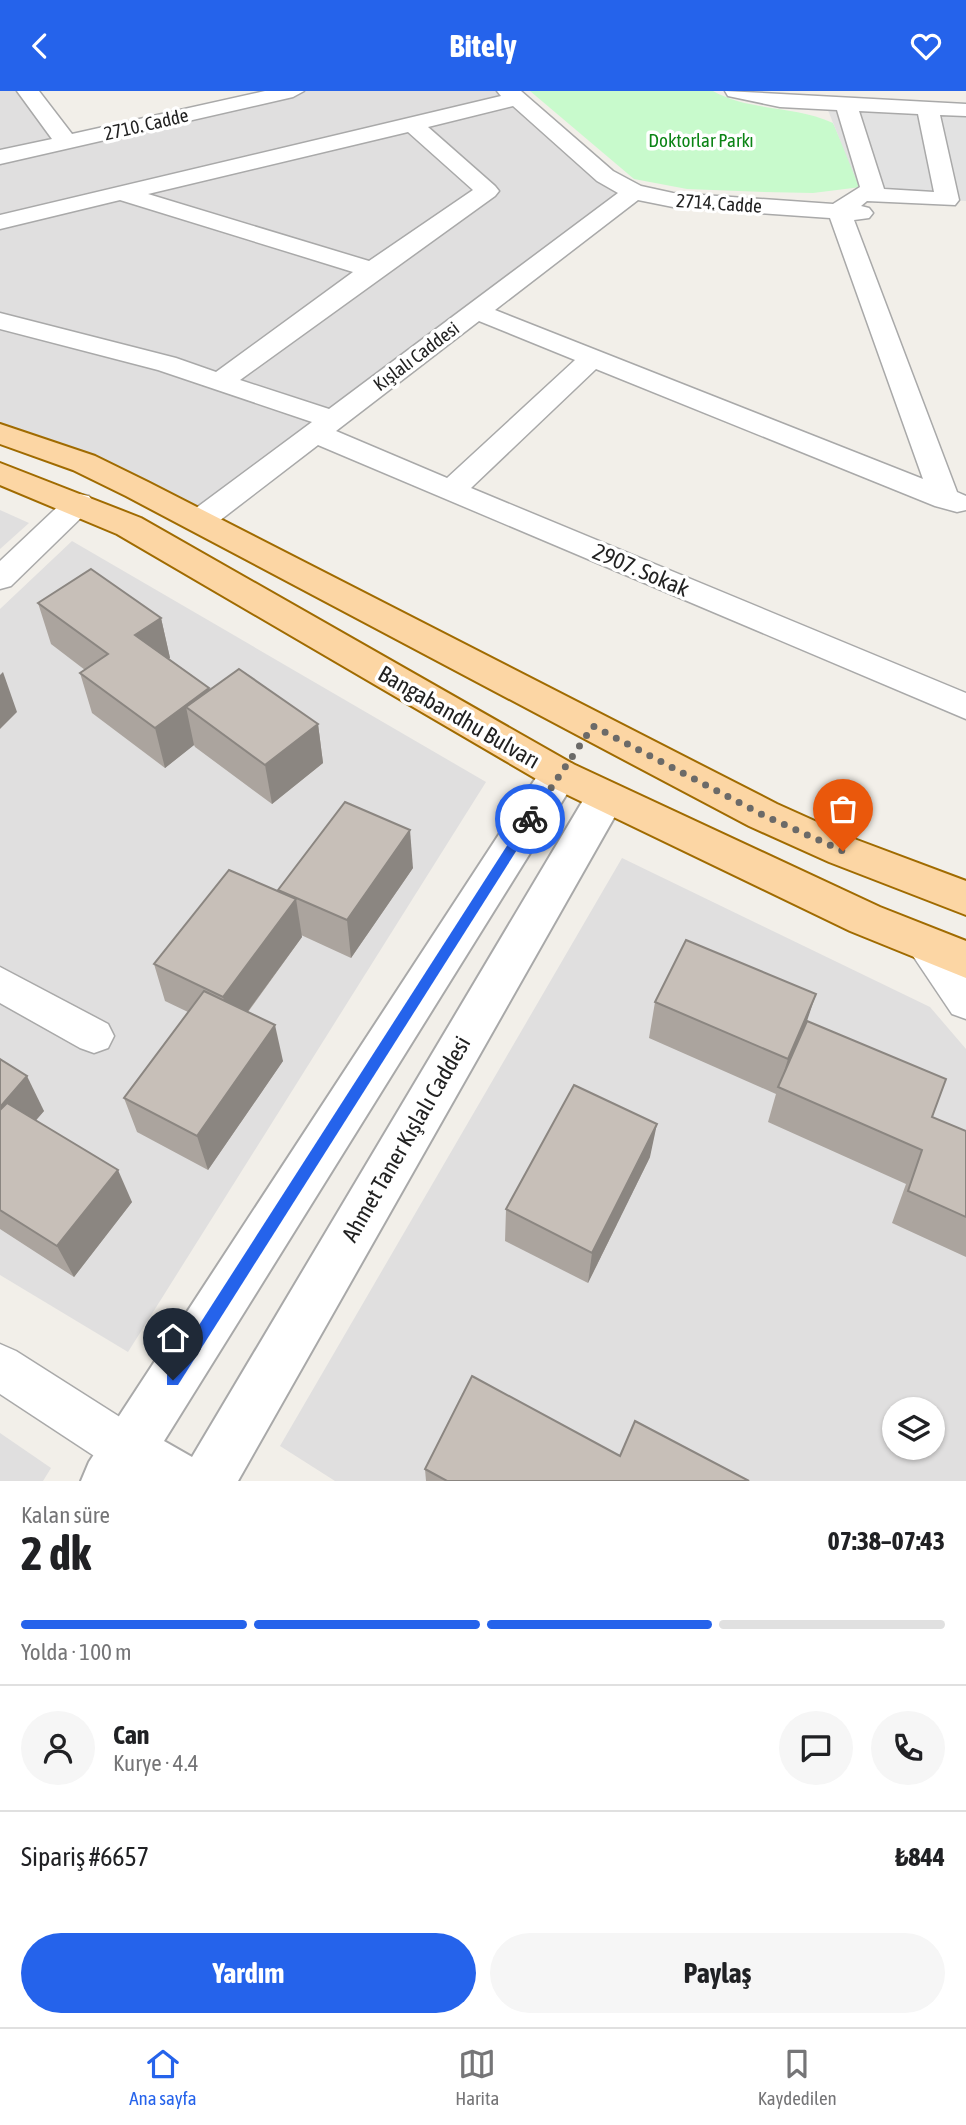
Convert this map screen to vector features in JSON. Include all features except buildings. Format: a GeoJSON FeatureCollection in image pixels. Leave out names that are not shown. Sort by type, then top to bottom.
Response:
{"type":"FeatureCollection","features":[{"type":"Feature","properties":{"kind":"main road"},"geometry":{"type":"LineString","coordinates":[[0,433],[84,463],[804,834],[966,898]]}},
{"type":"Feature","properties":{"kind":"main road","name":"Bangabandhu Bulvarı"},"geometry":{"type":"LineString","coordinates":[[0,473],[79,503],[139,532],[559,775],[924,944],[966,960]]}},
{"type":"Feature","properties":{"kind":"main road"},"geometry":{"type":"LineString","coordinates":[[559,775],[593,726]]}},
{"type":"Feature","properties":{"kind":"main road"},"geometry":{"type":"LineString","coordinates":[[605,797],[635,748]]}},
{"type":"Feature","properties":{"kind":"street","name":"2710. Cadde"},"geometry":{"type":"LineString","coordinates":[[0,157],[293,91]]}},
{"type":"Feature","properties":{"kind":"street"},"geometry":{"type":"LineString","coordinates":[[736,91],[780,101],[966,110]]}},
{"type":"Feature","properties":{"kind":"street"},"geometry":{"type":"LineString","coordinates":[[0,222],[412,124],[512,95]]}},
{"type":"Feature","properties":{"kind":"street","name":"2714. Cadde"},"geometry":{"type":"LineString","coordinates":[[512,95],[605,176],[634,192],[673,200],[839,212],[956,207]]}},
{"type":"Feature","properties":{"kind":"street"},"geometry":{"type":"LineString","coordinates":[[24,96],[66,142]]}},
{"type":"Feature","properties":{"kind":"street"},"geometry":{"type":"LineString","coordinates":[[846,104],[874,195]]}},
{"type":"Feature","properties":{"kind":"street"},"geometry":{"type":"LineString","coordinates":[[928,108],[956,207],[862,194],[839,212],[955,502]]}},
{"type":"Feature","properties":{"kind":"street"},"geometry":{"type":"LineString","coordinates":[[219,382],[372,270],[487,191],[412,124]]}},
{"type":"Feature","properties":{"kind":"street","name":"Kışlalı Caddesi"},"geometry":{"type":"LineString","coordinates":[[199,521],[634,192]]}},
{"type":"Feature","properties":{"kind":"street"},"geometry":{"type":"LineString","coordinates":[[121,193],[372,270]]}},
{"type":"Feature","properties":{"kind":"street"},"geometry":{"type":"LineString","coordinates":[[476,311],[955,502]]}},
{"type":"Feature","properties":{"kind":"street","name":"2907. Sokak"},"geometry":{"type":"LineString","coordinates":[[0,321],[167,364],[219,382],[324,427],[452,491],[966,707]]}},
{"type":"Feature","properties":{"kind":"street"},"geometry":{"type":"LineString","coordinates":[[452,491],[593,357]]}},
{"type":"Feature","properties":{"kind":"street"},"geometry":{"type":"LineString","coordinates":[[0,579],[79,503]]}},
{"type":"Feature","properties":{"kind":"street"},"geometry":{"type":"LineString","coordinates":[[118,1465],[559,775]]}},
{"type":"Feature","properties":{"kind":"street","name":"Ahmet Taner Kışlalı Caddesi"},"geometry":{"type":"LineString","coordinates":[[208,1481],[605,797]]}},
{"type":"Feature","properties":{"kind":"street"},"geometry":{"type":"LineString","coordinates":[[924,944],[966,1002]]}},
{"type":"Feature","properties":{"kind":"street"},"geometry":{"type":"LineString","coordinates":[[0,984],[94,1036]]}},
{"type":"Feature","properties":{"kind":"street"},"geometry":{"type":"LineString","coordinates":[[0,1367],[118,1465],[181,1481]]}},
{"type":"Feature","properties":{"kind":"shaded area"},"geometry":{"type":"Polygon","coordinates":[[[0,91],[28,91],[67,142],[293,91],[508,91],[634,192],[199,521],[0,433],[0,91]]]}},
{"type":"Feature","properties":{"kind":"shaded area"},"geometry":{"type":"Polygon","coordinates":[[[825,103],[966,110],[966,201],[862,194],[825,103]]]}},
{"type":"Feature","properties":{"kind":"shaded area"},"geometry":{"type":"Polygon","coordinates":[[[0,510],[29,523],[0,549],[0,510]]]}},
{"type":"Feature","properties":{"kind":"shaded area"},"geometry":{"type":"Polygon","coordinates":[[[72,541],[486,782],[128,1352],[0,1275],[0,609],[72,541]]]}},
{"type":"Feature","properties":{"kind":"shaded area"},"geometry":{"type":"Polygon","coordinates":[[[622,858],[930,1007],[966,1049],[966,1481],[335,1481],[280,1446],[622,858]]]}},
{"type":"Feature","properties":{"kind":"shaded area"},"geometry":{"type":"Polygon","coordinates":[[[0,1433],[51,1468],[43,1481],[0,1481],[0,1433]]]}},
{"type":"Feature","properties":{"kind":"green space","name":"Doktorlar Parkı"},"geometry":{"type":"Polygon","coordinates":[[[530,91],[713,91],[727,98],[757,106],[818,117],[833,123],[861,187],[813,193],[764,192],[687,189],[634,179],[530,91]]]}},
{"type":"Feature","properties":{"kind":"way so far"},"geometry":{"type":"LineString","coordinates":[[530,819],[593,726],[763,815],[843,851]]}},
{"type":"Feature","properties":{"kind":"route"},"geometry":{"type":"LineString","coordinates":[[173,1380],[530,819]]}}]}
